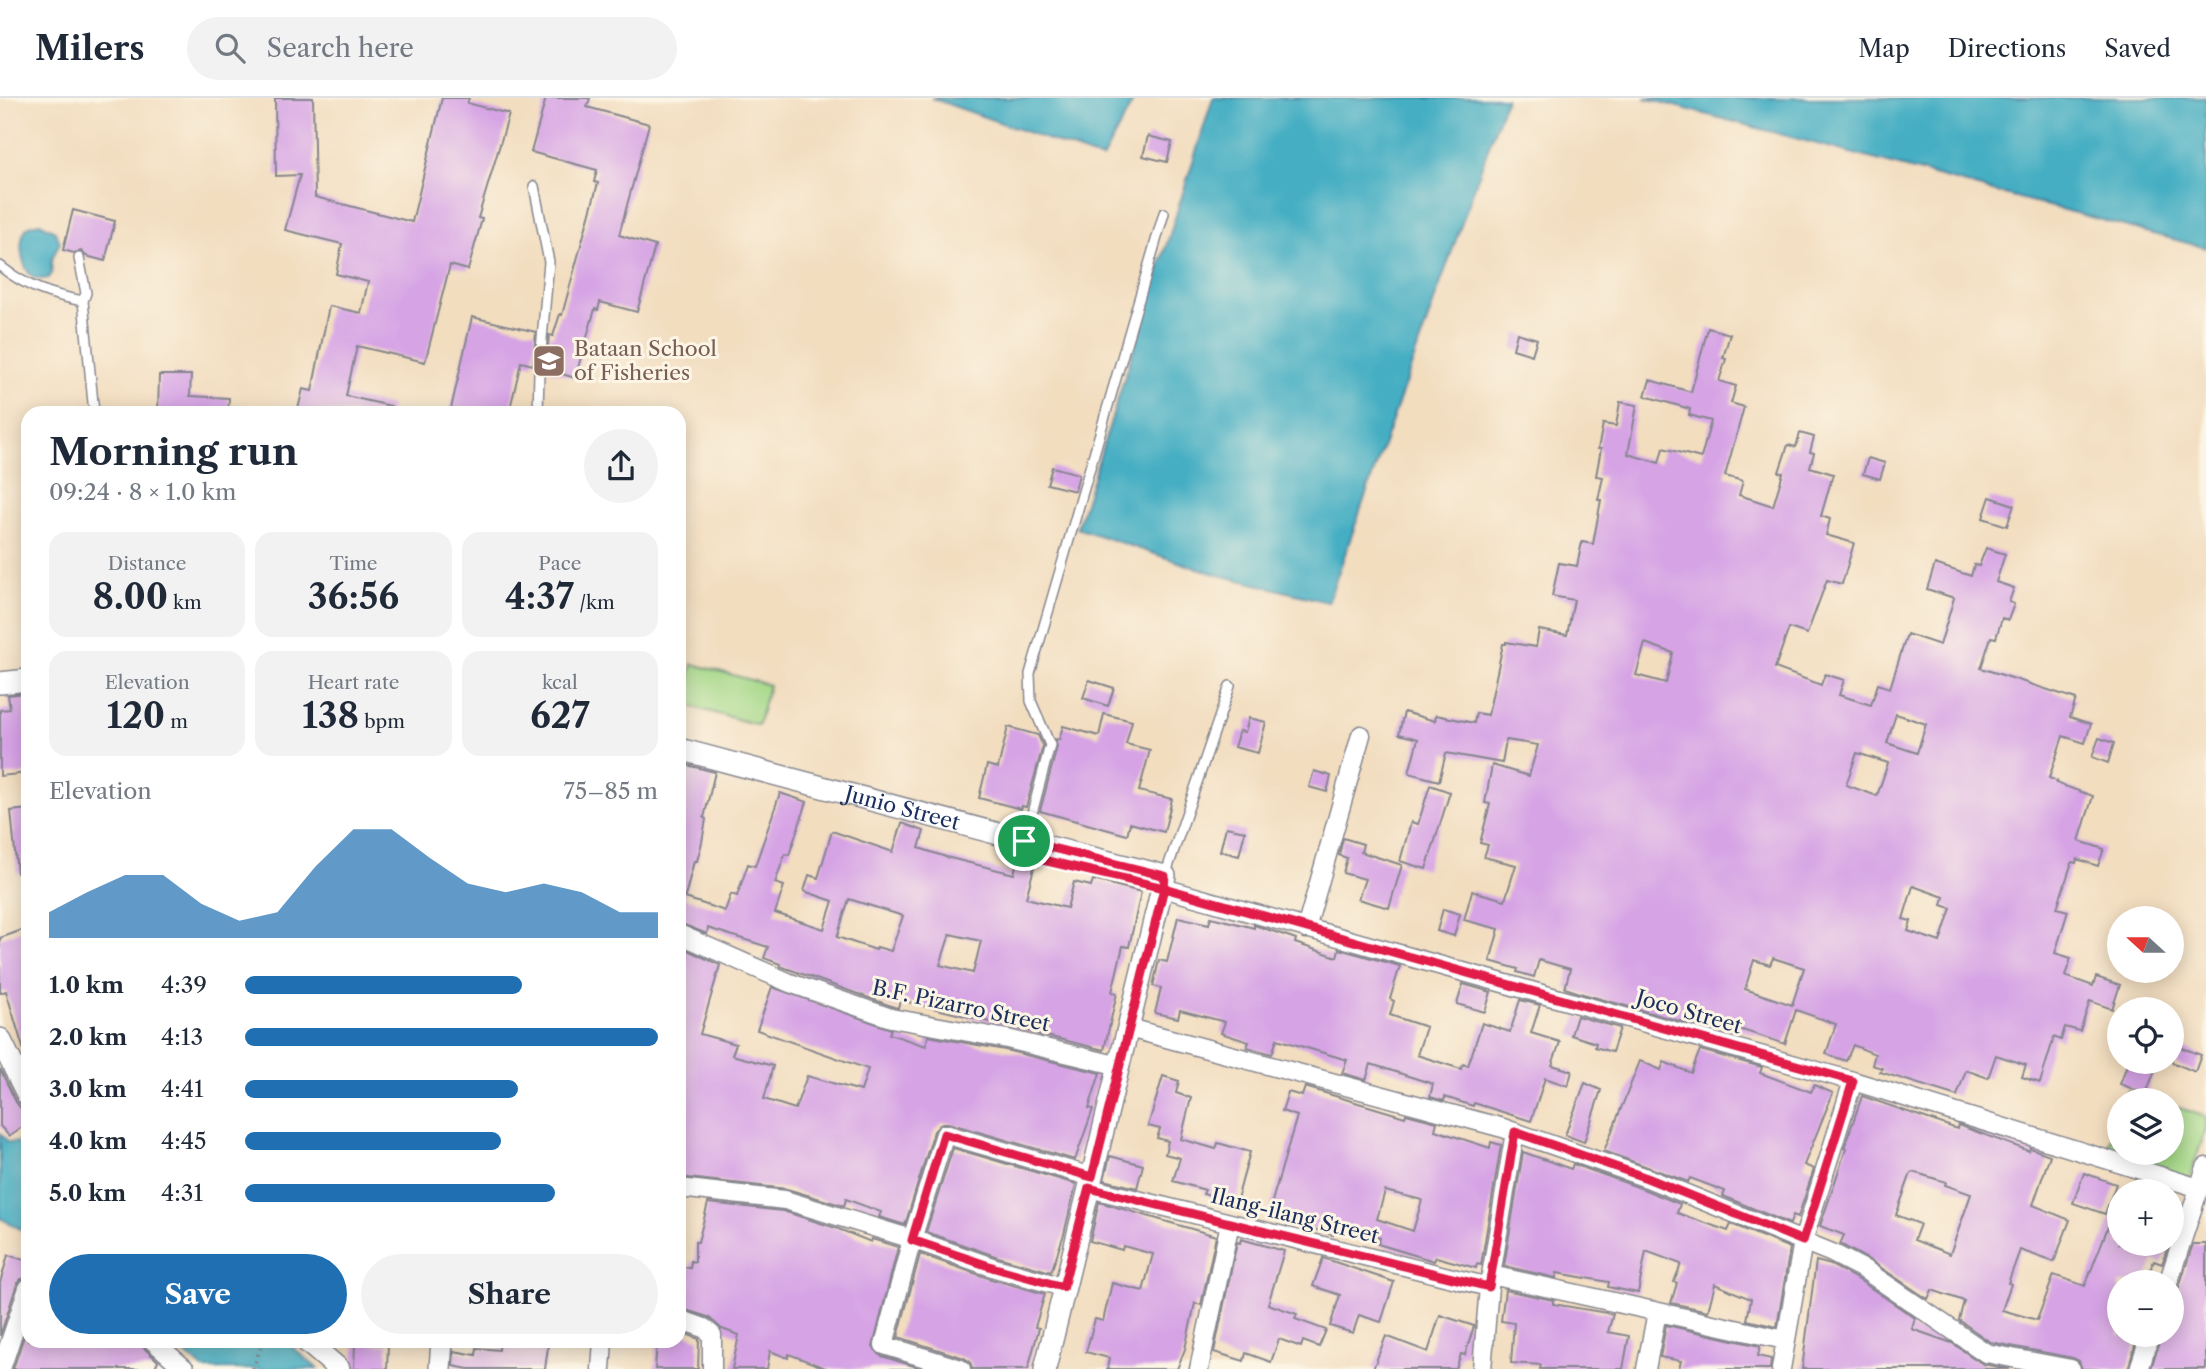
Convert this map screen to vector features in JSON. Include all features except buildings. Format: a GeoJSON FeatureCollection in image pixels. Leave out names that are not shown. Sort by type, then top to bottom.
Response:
{"type":"FeatureCollection","features":[{"type":"Feature","properties":{"kind":"street"},"geometry":{"type":"LineString","coordinates":[[0,668],[21,666]]}},
{"type":"Feature","properties":{"kind":"street"},"geometry":{"type":"LineString","coordinates":[[0,683],[21,681]]}},
{"type":"Feature","properties":{"kind":"street"},"geometry":{"type":"LineString","coordinates":[[1306,929],[1361,735]]}},
{"type":"Feature","properties":{"kind":"street","name":"Junio Street"},"geometry":{"type":"LineString","coordinates":[[686,751],[1023,848]]}},
{"type":"Feature","properties":{"kind":"street","name":"Junio Street"},"geometry":{"type":"LineString","coordinates":[[686,760],[941,830],[1164,882]]}},
{"type":"Feature","properties":{"kind":"street"},"geometry":{"type":"LineString","coordinates":[[1045,1369],[1164,882]]}},
{"type":"Feature","properties":{"kind":"street","name":"Joco Street"},"geometry":{"type":"LineString","coordinates":[[1164,882],[1306,929],[1853,1081],[2199,1188]]}},
{"type":"Feature","properties":{"kind":"street","name":"B.F. Pizarro Street"},"geometry":{"type":"LineString","coordinates":[[686,937],[790,983],[891,1018],[1015,1040],[1120,1066]]}},
{"type":"Feature","properties":{"kind":"street"},"geometry":{"type":"LineString","coordinates":[[1129,1027],[1515,1132],[1647,1178],[1803,1241],[1865,1270],[1986,1353],[2071,1369]]}},
{"type":"Feature","properties":{"kind":"street"},"geometry":{"type":"LineString","coordinates":[[0,1039],[21,1082]]}},
{"type":"Feature","properties":{"kind":"street"},"geometry":{"type":"LineString","coordinates":[[1781,1369],[1803,1241],[1853,1081]]}},
{"type":"Feature","properties":{"kind":"street"},"geometry":{"type":"LineString","coordinates":[[1482,1369],[1490,1281],[1515,1132]]}},
{"type":"Feature","properties":{"kind":"street","name":"Ilang-ilang Street"},"geometry":{"type":"LineString","coordinates":[[912,1240],[944,1134],[1091,1182],[1230,1223],[1490,1281],[1657,1312],[1785,1340]]}},
{"type":"Feature","properties":{"kind":"street"},"geometry":{"type":"LineString","coordinates":[[2172,1270],[2206,1167]]}},
{"type":"Feature","properties":{"kind":"street"},"geometry":{"type":"LineString","coordinates":[[686,1189],[785,1200],[995,1268],[1063,1287]]}},
{"type":"Feature","properties":{"kind":"street"},"geometry":{"type":"LineString","coordinates":[[1203,1368],[1230,1223]]}},
{"type":"Feature","properties":{"kind":"street"},"geometry":{"type":"LineString","coordinates":[[912,1240],[884,1345],[961,1369]]}},
{"type":"Feature","properties":{"kind":"street"},"geometry":{"type":"LineString","coordinates":[[1,1369],[21,1309]]}},
{"type":"Feature","properties":{"kind":"street"},"geometry":{"type":"LineString","coordinates":[[1646,1369],[1657,1312]]}},
{"type":"Feature","properties":{"kind":"street"},"geometry":{"type":"LineString","coordinates":[[686,1322],[704,1328],[712,1335],[712,1369]]}},
{"type":"Feature","properties":{"kind":"street"},"geometry":{"type":"LineString","coordinates":[[2139,1369],[2146,1347]]}},
{"type":"Feature","properties":{"kind":"street"},"geometry":{"type":"LineString","coordinates":[[161,1348],[185,1369]]}},
{"type":"Feature","properties":{"kind":"street"},"geometry":{"type":"LineString","coordinates":[[314,1348],[339,1369]]}},
{"type":"Feature","properties":{"kind":"street"},"geometry":{"type":"LineString","coordinates":[[440,1369],[441,1348]]}},
{"type":"Feature","properties":{"kind":"street"},"geometry":{"type":"LineString","coordinates":[[601,1369],[602,1348]]}},
{"type":"Feature","properties":{"kind":"lane"},"geometry":{"type":"LineString","coordinates":[[534,186],[549,262],[538,406]]}},
{"type":"Feature","properties":{"kind":"lane"},"geometry":{"type":"LineString","coordinates":[[1023,848],[1050,745],[1031,701],[1030,674],[1164,213]]}},
{"type":"Feature","properties":{"kind":"lane"},"geometry":{"type":"LineString","coordinates":[[79,258],[86,293],[83,301],[93,406]]}},
{"type":"Feature","properties":{"kind":"lane"},"geometry":{"type":"LineString","coordinates":[[0,266],[20,282],[51,296],[83,301]]}},
{"type":"Feature","properties":{"kind":"lane"},"geometry":{"type":"LineString","coordinates":[[1164,882],[1230,686]]}},
{"type":"Feature","properties":{"kind":"path"},"geometry":{"type":"LineString","coordinates":[[253,1369],[260,1348]]}},
{"type":"Feature","properties":{"kind":"green space"},"geometry":{"type":"Polygon","coordinates":[[[693,664],[769,685],[758,725],[686,705],[686,689],[693,664]]]}},
{"type":"Feature","properties":{"kind":"green space"},"geometry":{"type":"Polygon","coordinates":[[[2184,1109],[2206,1117],[2206,1129],[2189,1179],[2148,1165],[2184,1165],[2184,1109]]]}},
{"type":"Feature","properties":{"kind":"water"},"geometry":{"type":"Polygon","coordinates":[[[931,98],[1135,98],[1102,159],[931,98]]]}},
{"type":"Feature","properties":{"kind":"water"},"geometry":{"type":"Polygon","coordinates":[[[1213,98],[1506,98],[1328,602],[1215,574],[1077,528],[1213,98]]]}},
{"type":"Feature","properties":{"kind":"water"},"geometry":{"type":"Polygon","coordinates":[[[1645,98],[2206,98],[2206,248],[1645,98]]]}},
{"type":"Feature","properties":{"kind":"water"},"geometry":{"type":"Polygon","coordinates":[[[40,223],[55,231],[60,242],[51,261],[52,273],[49,278],[37,279],[25,267],[21,244],[25,230],[30,225],[40,223]]]}},
{"type":"Feature","properties":{"kind":"water"},"geometry":{"type":"Polygon","coordinates":[[[0,1133],[8,1142],[21,1143],[21,1229],[0,1218],[0,1133]]]}},
{"type":"Feature","properties":{"kind":"water"},"geometry":{"type":"Polygon","coordinates":[[[178,1348],[293,1348],[318,1369],[203,1369],[178,1348]]]}},
{"type":"Feature","properties":{"kind":"place","name":"Bataan School of Fisheries"},"geometry":{"type":"Point","coordinates":[549,361]}},
{"type":"Feature","properties":{"kind":"route"},"geometry":{"type":"LineString","coordinates":[[1024,841],[1021,855],[1164,888],[1853,1081],[1803,1241],[1647,1178],[1515,1132],[1489,1287],[1089,1188],[1063,1287],[912,1240],[944,1134],[1092,1177],[1164,888],[1165,876],[1024,841]]}}]}
